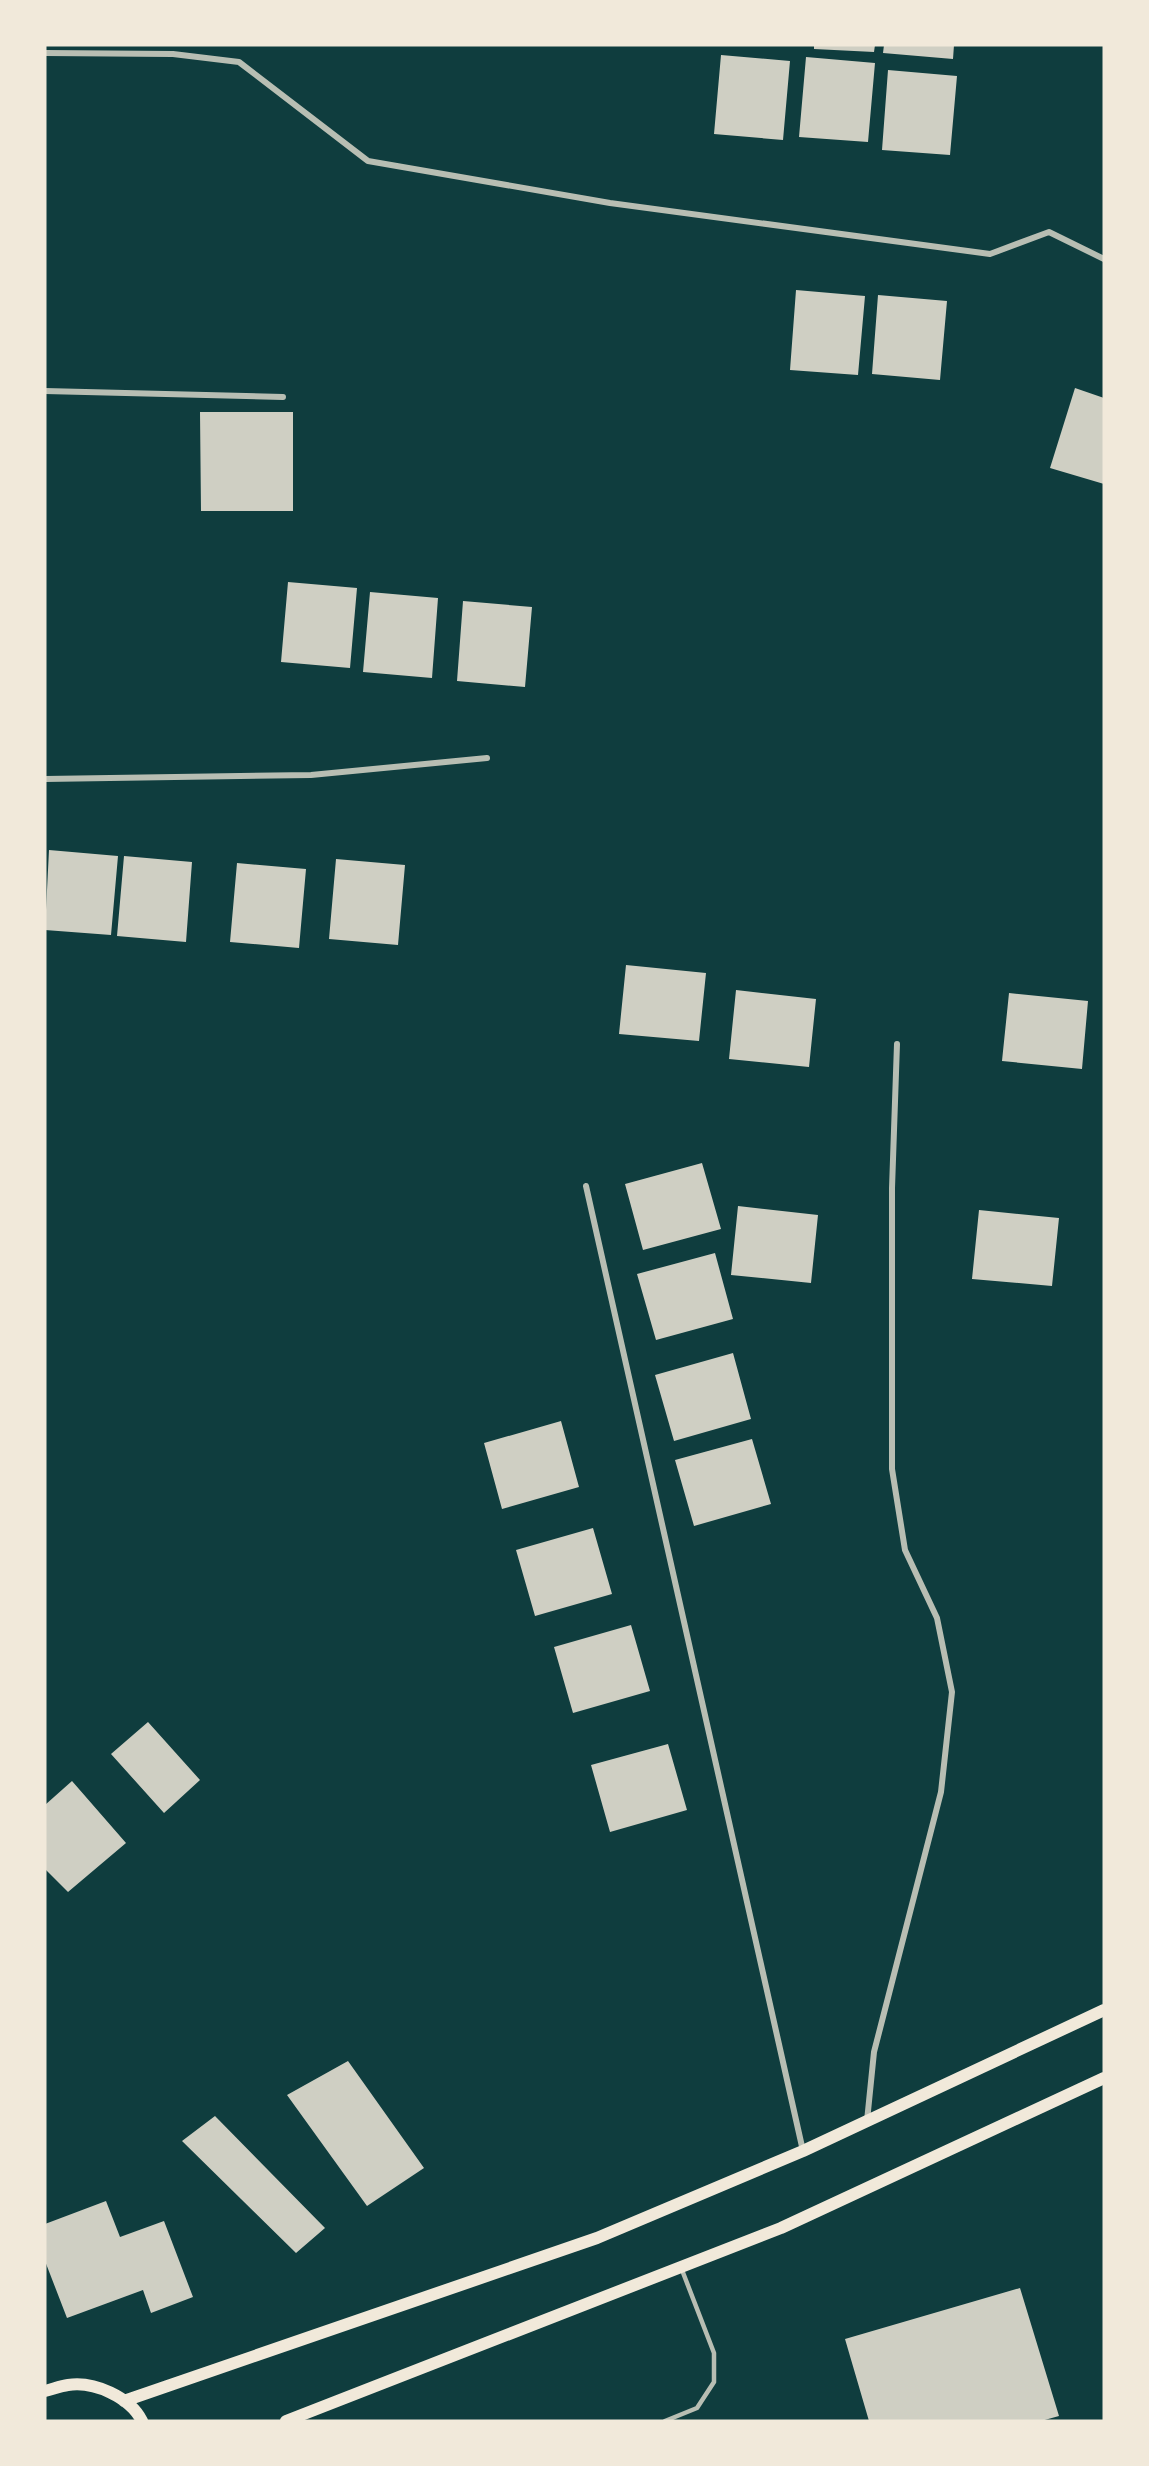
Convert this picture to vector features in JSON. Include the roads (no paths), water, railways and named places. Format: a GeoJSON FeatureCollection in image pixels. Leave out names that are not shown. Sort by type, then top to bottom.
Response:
{"type":"FeatureCollection","features":[{"type":"Feature","properties":{"kind":"main road"},"geometry":{"type":"LineString","coordinates":[[124,2401],[597,2238],[803,2151],[1104,2010]]}},
{"type":"Feature","properties":{"kind":"main road"},"geometry":{"type":"LineString","coordinates":[[286,2421],[781,2228],[1104,2078]]}},
{"type":"Feature","properties":{"kind":"main road"},"geometry":{"type":"LineString","coordinates":[[45,2391],[70,2385],[96,2387],[124,2401],[142,2421]]}},
{"type":"Feature","properties":{"kind":"street"},"geometry":{"type":"LineString","coordinates":[[45,53],[173,54],[239,62],[368,161],[610,203],[990,254],[1049,232],[1104,259]]}},
{"type":"Feature","properties":{"kind":"street"},"geometry":{"type":"LineString","coordinates":[[45,391],[283,397]]}},
{"type":"Feature","properties":{"kind":"street"},"geometry":{"type":"LineString","coordinates":[[45,778],[311,775],[487,758]]}},
{"type":"Feature","properties":{"kind":"street"},"geometry":{"type":"LineString","coordinates":[[867,2122],[874,2052],[941,1792],[952,1692],[938,1618],[905,1550],[892,1469],[892,1188],[897,1044]]}},
{"type":"Feature","properties":{"kind":"street"},"geometry":{"type":"LineString","coordinates":[[586,1186],[803,2151]]}},
{"type":"Feature","properties":{"kind":"lane"},"geometry":{"type":"LineString","coordinates":[[665,2421],[697,2408],[714,2382],[714,2352],[681,2267]]}}]}
